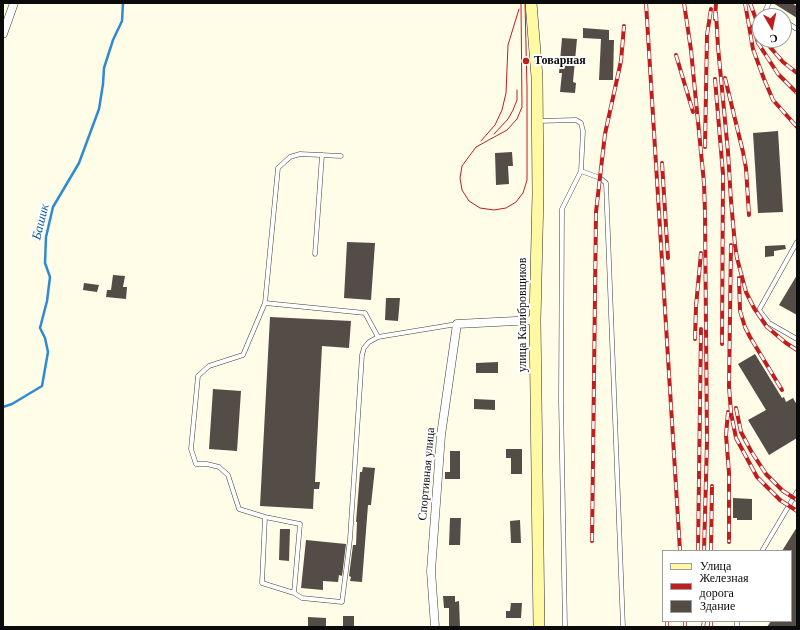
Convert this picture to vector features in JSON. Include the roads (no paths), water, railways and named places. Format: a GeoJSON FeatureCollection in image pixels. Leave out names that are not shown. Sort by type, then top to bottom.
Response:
{"type":"FeatureCollection","features":[{"type":"Feature","properties":{"kind":"street"},"geometry":{"type":"LineString","coordinates":[[3,34],[14,3]]}},
{"type":"Feature","properties":{"kind":"street","name":"улица Калибровщиков"},"geometry":{"type":"LineString","coordinates":[[531,3],[537,77],[538,194],[536,320],[539,627]]}},
{"type":"Feature","properties":{"kind":"street"},"geometry":{"type":"LineString","coordinates":[[456,324],[536,320]]}},
{"type":"Feature","properties":{"kind":"street","name":"Спортивная улица"},"geometry":{"type":"LineString","coordinates":[[435,627],[430,571],[442,435],[456,324]]}},
{"type":"Feature","properties":{"kind":"lane"},"geometry":{"type":"LineString","coordinates":[[537,121],[576,120],[581,123],[583,131],[581,171],[562,209],[561,400],[565,627]]}},
{"type":"Feature","properties":{"kind":"lane"},"geometry":{"type":"LineString","coordinates":[[294,593],[300,524],[265,517],[239,509],[228,475],[220,467],[207,464],[196,464],[191,450],[198,376],[209,366],[243,355],[265,303],[278,168],[290,157],[300,154],[341,156]]}},
{"type":"Feature","properties":{"kind":"lane"},"geometry":{"type":"LineString","coordinates":[[315,254],[322,155]]}},
{"type":"Feature","properties":{"kind":"lane"},"geometry":{"type":"LineString","coordinates":[[581,171],[600,178],[606,183],[623,627]]}},
{"type":"Feature","properties":{"kind":"lane"},"geometry":{"type":"LineString","coordinates":[[797,242],[759,310],[769,323],[797,339]]}},
{"type":"Feature","properties":{"kind":"lane"},"geometry":{"type":"LineString","coordinates":[[265,303],[365,313],[378,337]]}},
{"type":"Feature","properties":{"kind":"lane"},"geometry":{"type":"LineString","coordinates":[[265,517],[262,584],[294,593],[302,598],[342,602],[350,539],[362,355],[364,348],[369,342],[378,337],[456,324]]}},
{"type":"Feature","properties":{"kind":"lane"},"geometry":{"type":"LineString","coordinates":[[763,550],[797,492]]}},
{"type":"Feature","properties":{"kind":"waterway","name":"Башик"},"geometry":{"type":"LineString","coordinates":[[3,407],[12,404],[42,386],[48,352],[45,338],[40,328],[47,301],[50,277],[45,263],[46,237],[53,207],[79,163],[99,109],[104,68],[113,40],[122,21],[123,3]]}},
{"type":"Feature","properties":{"kind":"tram line"},"geometry":{"type":"LineString","coordinates":[[521,3],[522,107],[517,119],[507,130],[476,147],[462,166],[460,178],[462,190],[469,201],[480,208],[494,210],[506,208],[516,202],[523,193],[527,180],[525,3]]}},
{"type":"Feature","properties":{"kind":"tram line"},"geometry":{"type":"LineString","coordinates":[[481,141],[495,125],[502,110],[506,93],[508,45],[519,9]]}},
{"type":"Feature","properties":{"kind":"tram line"},"geometry":{"type":"LineString","coordinates":[[494,134],[508,119],[513,110],[517,100],[517,90]]}},
{"type":"Feature","properties":{"kind":"railway"},"geometry":{"type":"LineString","coordinates":[[646,3],[680,550]]}},
{"type":"Feature","properties":{"kind":"railway"},"geometry":{"type":"LineString","coordinates":[[684,3],[691,50],[704,183],[707,442],[704,550]]}},
{"type":"Feature","properties":{"kind":"railway"},"geometry":{"type":"LineString","coordinates":[[715,19],[716,3]]}},
{"type":"Feature","properties":{"kind":"railway"},"geometry":{"type":"LineString","coordinates":[[745,3],[753,49],[764,79],[773,100],[797,127]]}},
{"type":"Feature","properties":{"kind":"railway"},"geometry":{"type":"LineString","coordinates":[[750,3],[752,8]]}},
{"type":"Feature","properties":{"kind":"railway"},"geometry":{"type":"LineString","coordinates":[[705,147],[707,35],[711,9]]}},
{"type":"Feature","properties":{"kind":"railway"},"geometry":{"type":"LineString","coordinates":[[716,13],[737,258],[746,292],[754,308],[767,327],[797,350]]}},
{"type":"Feature","properties":{"kind":"railway"},"geometry":{"type":"LineString","coordinates":[[592,541],[596,212],[605,134],[621,61],[624,26]]}},
{"type":"Feature","properties":{"kind":"railway"},"geometry":{"type":"LineString","coordinates":[[761,48],[778,74],[797,93]]}},
{"type":"Feature","properties":{"kind":"railway"},"geometry":{"type":"LineString","coordinates":[[771,48],[783,62],[797,73]]}},
{"type":"Feature","properties":{"kind":"railway"},"geometry":{"type":"LineString","coordinates":[[676,55],[693,112]]}},
{"type":"Feature","properties":{"kind":"railway"},"geometry":{"type":"LineString","coordinates":[[725,78],[746,168],[749,215]]}},
{"type":"Feature","properties":{"kind":"railway"},"geometry":{"type":"LineString","coordinates":[[715,79],[723,174],[722,344]]}},
{"type":"Feature","properties":{"kind":"railway"},"geometry":{"type":"LineString","coordinates":[[662,163],[668,258]]}},
{"type":"Feature","properties":{"kind":"railway"},"geometry":{"type":"LineString","coordinates":[[731,245],[729,386],[731,413],[736,438],[757,477],[780,500],[797,511]]}},
{"type":"Feature","properties":{"kind":"railway"},"geometry":{"type":"LineString","coordinates":[[695,339],[696,306],[701,253]]}},
{"type":"Feature","properties":{"kind":"railway"},"geometry":{"type":"LineString","coordinates":[[739,278],[740,311],[745,327],[782,390]]}},
{"type":"Feature","properties":{"kind":"railway"},"geometry":{"type":"LineString","coordinates":[[698,550],[701,329]]}},
{"type":"Feature","properties":{"kind":"railway"},"geometry":{"type":"LineString","coordinates":[[736,408],[741,432],[766,474],[783,491],[797,500]]}},
{"type":"Feature","properties":{"kind":"railway"},"geometry":{"type":"LineString","coordinates":[[728,412],[726,435],[729,473],[729,542]]}},
{"type":"Feature","properties":{"kind":"railway"},"geometry":{"type":"LineString","coordinates":[[711,550],[712,486]]}},
{"type":"Feature","properties":{"kind":"railway"},"geometry":{"type":"LineString","coordinates":[[667,622],[667,627]]}},
{"type":"Feature","properties":{"kind":"railway"},"geometry":{"type":"LineString","coordinates":[[685,622],[685,627]]}},
{"type":"Feature","properties":{"kind":"railway"},"geometry":{"type":"LineString","coordinates":[[703,627],[704,622]]}},
{"type":"Feature","properties":{"kind":"railway"},"geometry":{"type":"LineString","coordinates":[[711,622],[711,627]]}},
{"type":"Feature","properties":{"kind":"place","name":"Товарная"},"geometry":{"type":"Point","coordinates":[526,61]}}]}
